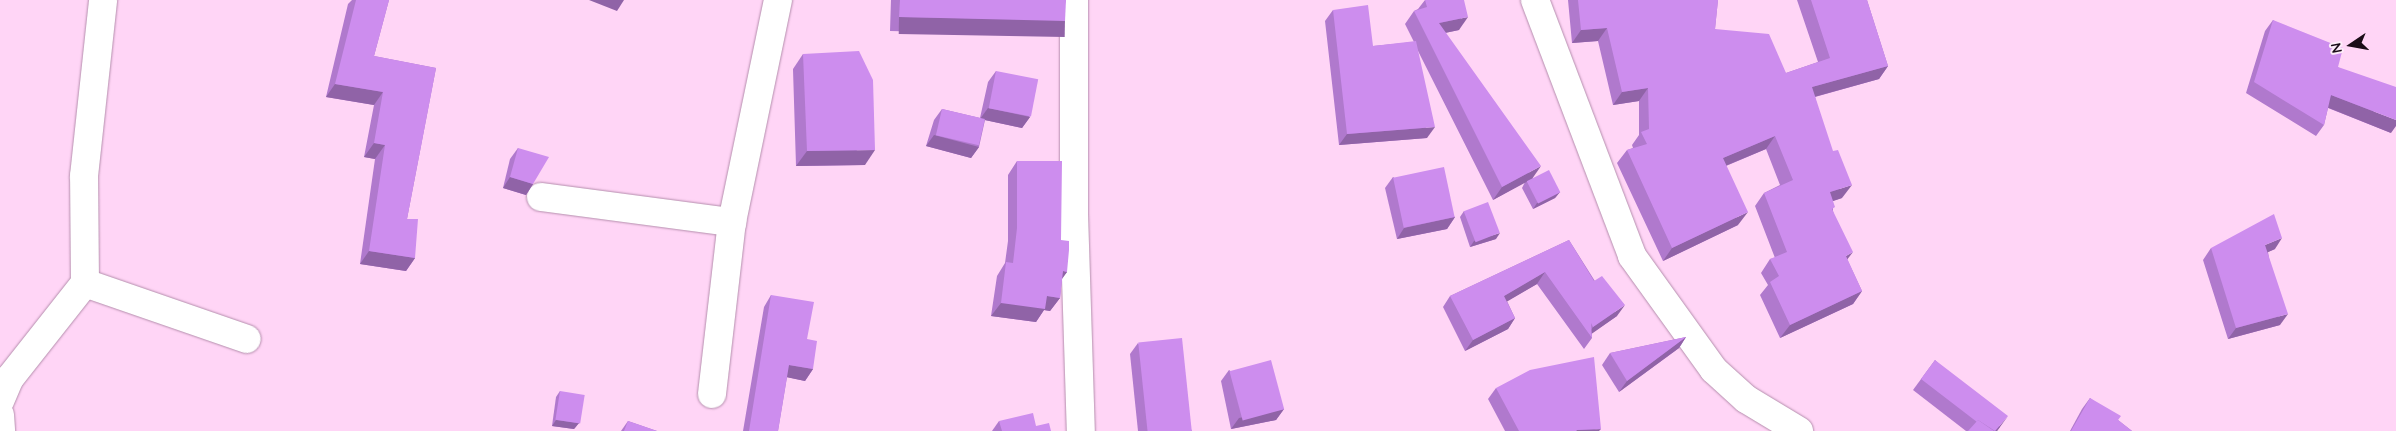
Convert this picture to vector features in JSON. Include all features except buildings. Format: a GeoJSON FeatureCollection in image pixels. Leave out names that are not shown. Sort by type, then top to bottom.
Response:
{"type":"FeatureCollection","features":[{"type":"Feature","properties":{"kind":"street"},"geometry":{"type":"LineString","coordinates":[[0,401],[10,378],[84,283],[84,176],[103,0]]}},
{"type":"Feature","properties":{"kind":"street"},"geometry":{"type":"LineString","coordinates":[[712,394],[732,222],[778,0]]}},
{"type":"Feature","properties":{"kind":"street"},"geometry":{"type":"LineString","coordinates":[[1074,0],[1074,214],[1082,431]]}},
{"type":"Feature","properties":{"kind":"street"},"geometry":{"type":"LineString","coordinates":[[1535,0],[1632,256],[1714,370],[1746,399],[1799,431]]}},
{"type":"Feature","properties":{"kind":"street"},"geometry":{"type":"LineString","coordinates":[[542,197],[732,222]]}},
{"type":"Feature","properties":{"kind":"street"},"geometry":{"type":"LineString","coordinates":[[84,283],[247,339]]}},
{"type":"Feature","properties":{"kind":"street"},"geometry":{"type":"LineString","coordinates":[[0,415],[1,431]]}}]}
